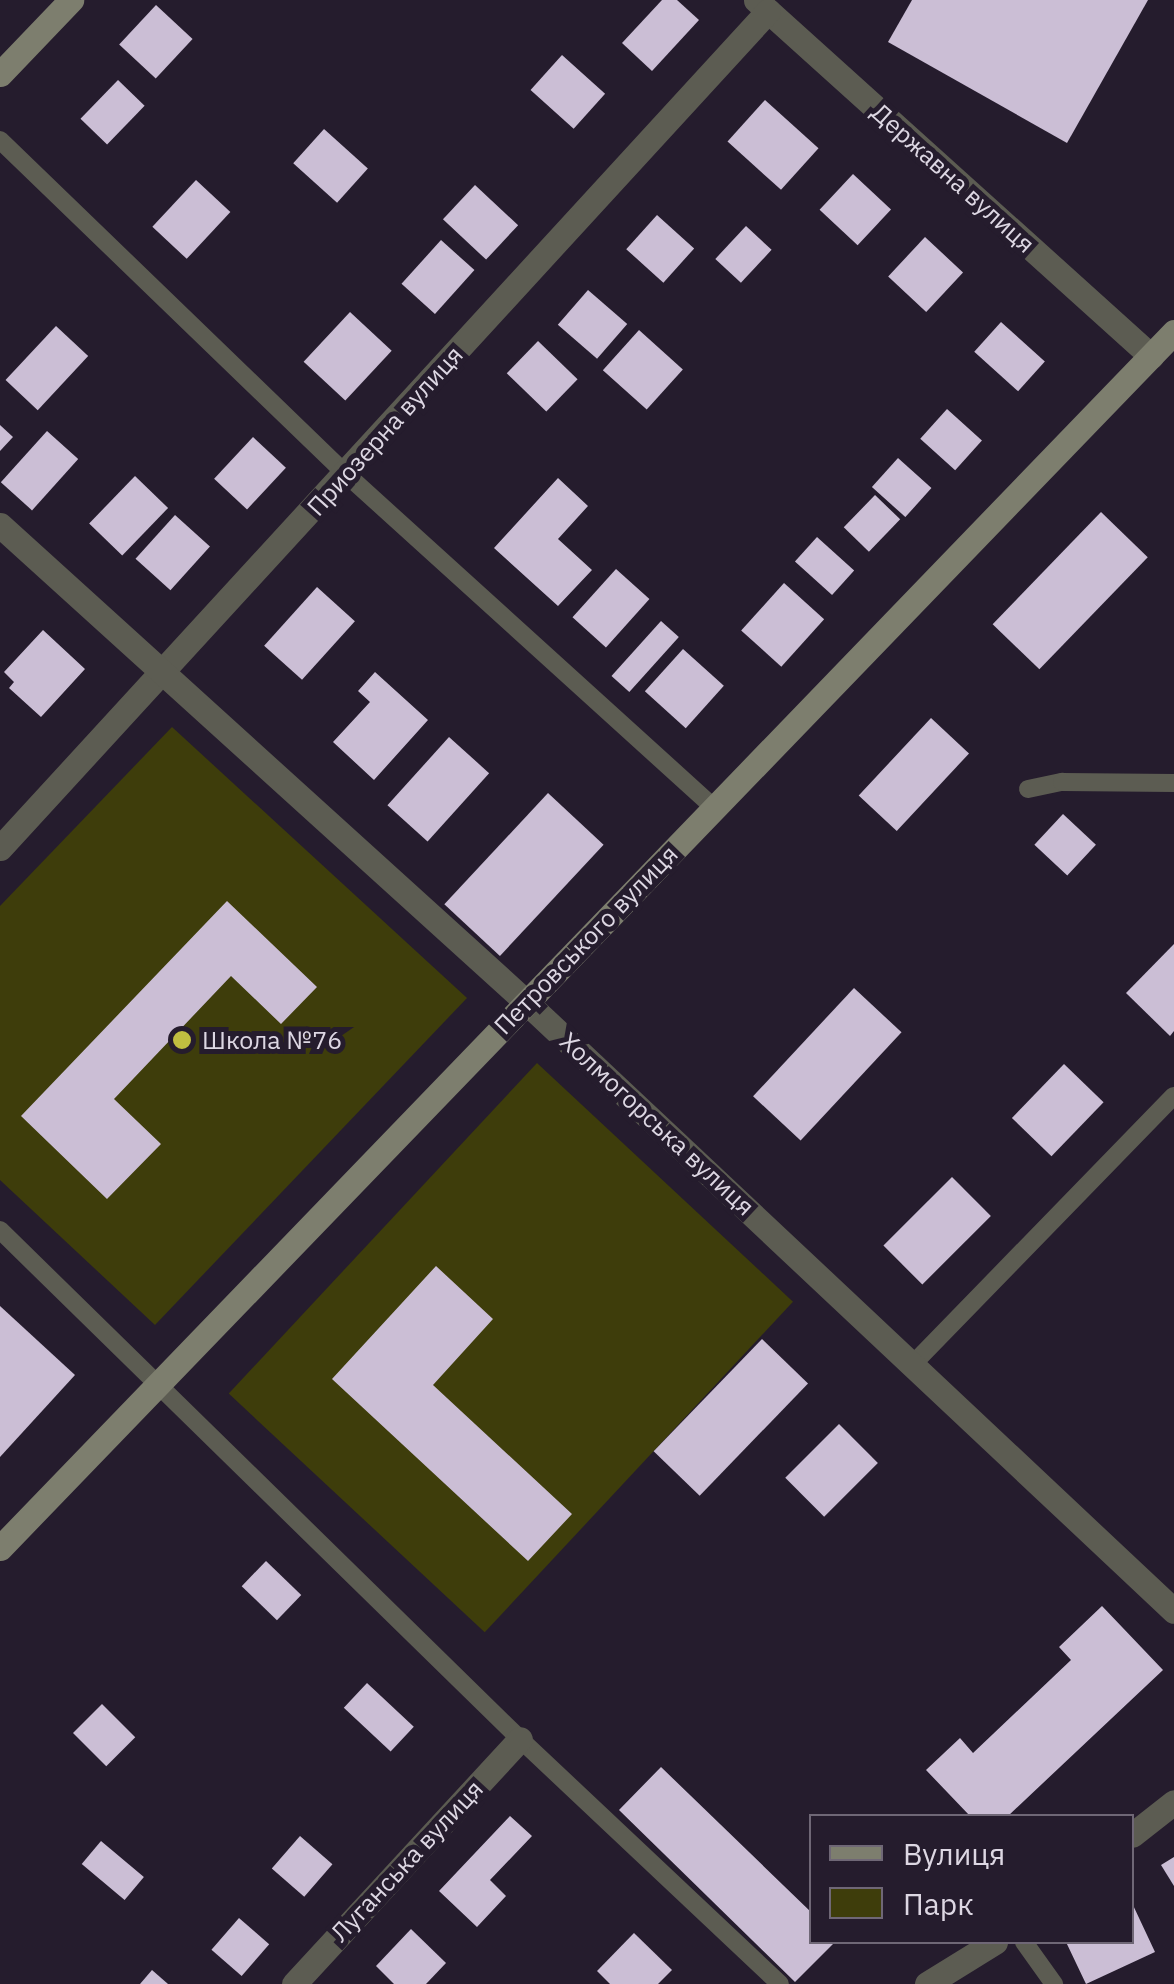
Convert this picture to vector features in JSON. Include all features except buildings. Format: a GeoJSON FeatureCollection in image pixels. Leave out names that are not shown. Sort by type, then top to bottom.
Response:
{"type":"FeatureCollection","features":[{"type":"Feature","properties":{"kind":"main road"},"geometry":{"type":"LineString","coordinates":[[0,74],[71,0]]}},
{"type":"Feature","properties":{"kind":"main road","name":"Петровського вулиця"},"geometry":{"type":"LineString","coordinates":[[0,1548],[1174,332]]}},
{"type":"Feature","properties":{"kind":"street","name":"Державна вулиця"},"geometry":{"type":"LineString","coordinates":[[762,6],[1151,356]]}},
{"type":"Feature","properties":{"kind":"street","name":"Приозерна вулиця"},"geometry":{"type":"LineString","coordinates":[[0,848],[346,474],[762,6]]}},
{"type":"Feature","properties":{"kind":"street","name":"Холмогорська вулиця"},"geometry":{"type":"LineString","coordinates":[[0,524],[526,1002],[1174,1611]]}},
{"type":"Feature","properties":{"kind":"street","name":"Луганська вулиця"},"geometry":{"type":"LineString","coordinates":[[294,1984],[520,1739]]}},
{"type":"Feature","properties":{"kind":"street"},"geometry":{"type":"LineString","coordinates":[[1134,1833],[1174,1802]]}},
{"type":"Feature","properties":{"kind":"street"},"geometry":{"type":"LineString","coordinates":[[927,1984],[993,1944]]}},
{"type":"Feature","properties":{"kind":"lane"},"geometry":{"type":"LineString","coordinates":[[0,140],[346,474],[714,808]]}},
{"type":"Feature","properties":{"kind":"lane"},"geometry":{"type":"LineString","coordinates":[[1028,789],[1062,782],[1174,783]]}},
{"type":"Feature","properties":{"kind":"lane"},"geometry":{"type":"LineString","coordinates":[[912,1364],[1174,1096]]}},
{"type":"Feature","properties":{"kind":"lane"},"geometry":{"type":"LineString","coordinates":[[0,1230],[520,1739],[780,1984]]}},
{"type":"Feature","properties":{"kind":"lane"},"geometry":{"type":"LineString","coordinates":[[1025,1944],[1054,1984]]}},
{"type":"Feature","properties":{"kind":"green space"},"geometry":{"type":"Polygon","coordinates":[[[172,727],[467,998],[155,1325],[0,1180],[0,906],[172,727]]]}},
{"type":"Feature","properties":{"kind":"green space"},"geometry":{"type":"Polygon","coordinates":[[[537,1063],[793,1302],[485,1632],[229,1394],[537,1063]]]}},
{"type":"Feature","properties":{"kind":"place","name":"Школа №76"},"geometry":{"type":"Point","coordinates":[182,1040]}}]}
